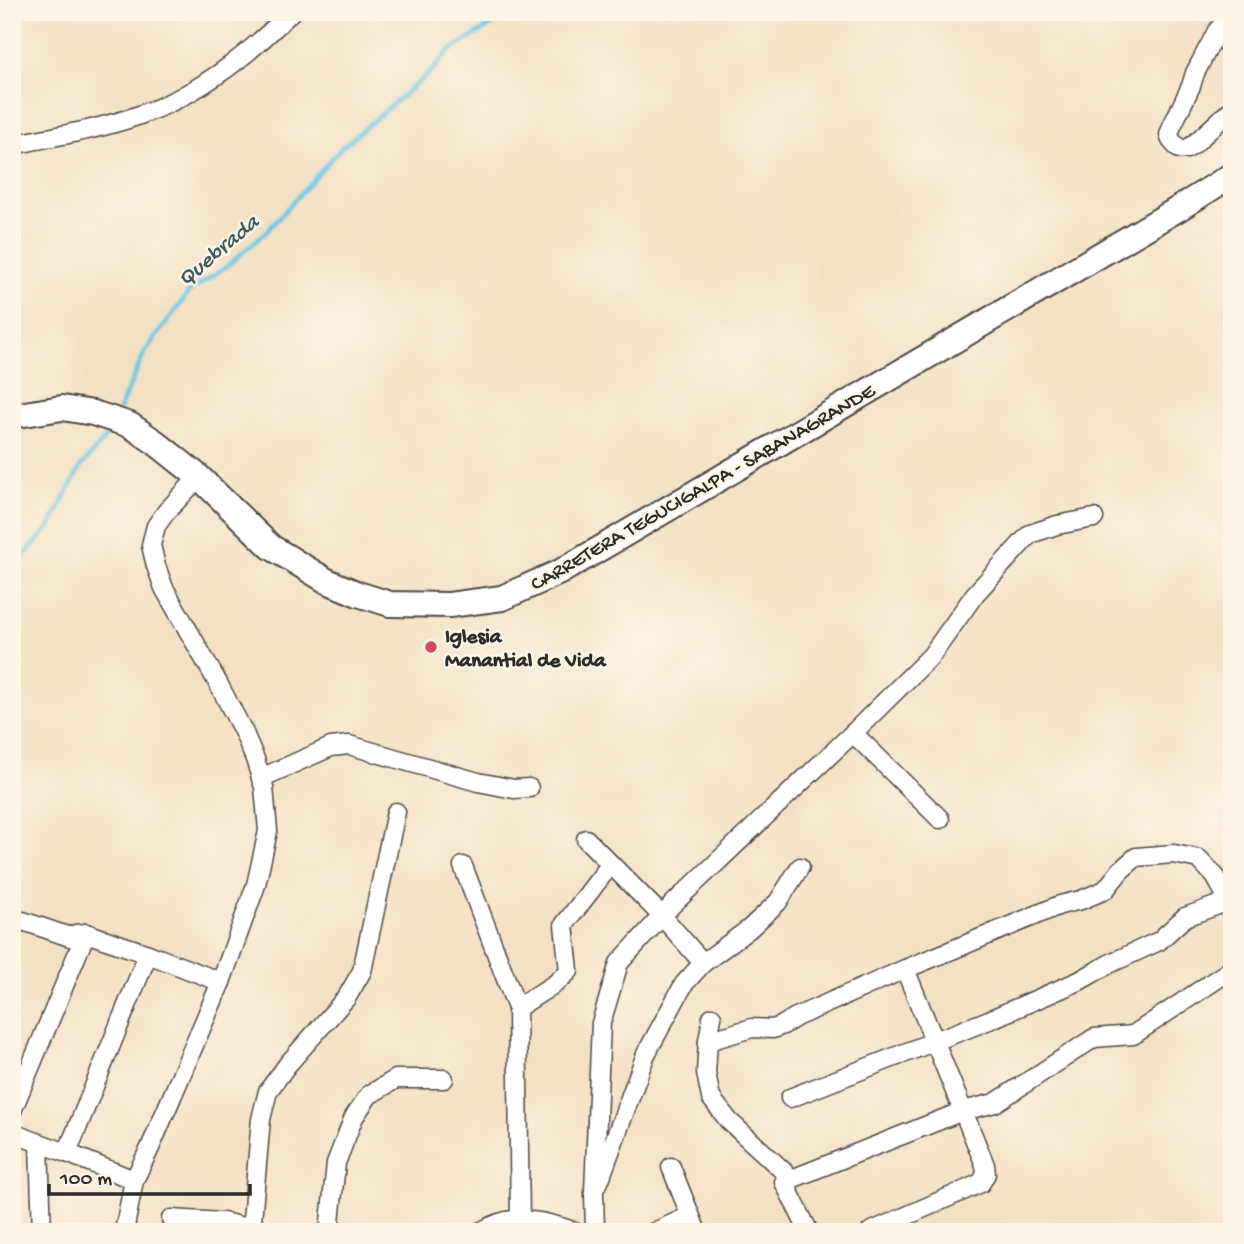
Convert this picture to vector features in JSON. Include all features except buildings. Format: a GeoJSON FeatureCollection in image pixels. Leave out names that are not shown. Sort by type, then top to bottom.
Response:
{"type":"FeatureCollection","features":[{"type":"Feature","properties":{"kind":"highway","name":"CARRETERA TEGUCIGALPA - SABANAGRANDE"},"geometry":{"type":"LineString","coordinates":[[12,416],[62,408],[93,413],[130,425],[199,477],[271,547],[327,581],[358,594],[390,604],[449,605],[502,598],[603,548],[1232,175]]}},
{"type":"Feature","properties":{"kind":"street"},"geometry":{"type":"LineString","coordinates":[[12,145],[111,124],[139,116],[168,103],[229,67],[291,12]]}},
{"type":"Feature","properties":{"kind":"street"},"geometry":{"type":"LineString","coordinates":[[1232,13],[1217,31],[1195,73],[1172,126],[1171,140],[1178,149],[1187,149],[1232,109]]}},
{"type":"Feature","properties":{"kind":"street"},"geometry":{"type":"LineString","coordinates":[[124,1232],[134,1180],[221,982],[256,885],[268,831],[264,787],[244,733],[163,588],[151,545],[156,526],[199,477]]}},
{"type":"Feature","properties":{"kind":"street"},"geometry":{"type":"LineString","coordinates":[[595,1232],[594,1192],[601,1023],[619,962],[662,916],[931,656],[975,594],[1030,534],[1057,525],[1094,518]]}},
{"type":"Feature","properties":{"kind":"street"},"geometry":{"type":"LineString","coordinates":[[853,733],[940,819]]}},
{"type":"Feature","properties":{"kind":"street"},"geometry":{"type":"LineString","coordinates":[[261,778],[331,747],[349,744],[478,782],[514,789],[529,788]]}},
{"type":"Feature","properties":{"kind":"street"},"geometry":{"type":"LineString","coordinates":[[171,1219],[223,1222],[251,1231],[261,1119],[268,1091],[288,1063],[347,997],[362,971],[396,811]]}},
{"type":"Feature","properties":{"kind":"street"},"geometry":{"type":"LineString","coordinates":[[586,839],[662,916],[703,963]]}},
{"type":"Feature","properties":{"kind":"street"},"geometry":{"type":"LineString","coordinates":[[708,1041],[752,1028],[773,1029],[905,969],[1060,905],[1105,890],[1136,857],[1174,854],[1199,859],[1230,900],[1185,916],[1160,941],[1079,981],[790,1098]]}},
{"type":"Feature","properties":{"kind":"street"},"geometry":{"type":"LineString","coordinates":[[517,1008],[556,983],[569,971],[564,925],[610,865]]}},
{"type":"Feature","properties":{"kind":"street"},"geometry":{"type":"LineString","coordinates":[[463,866],[517,1008],[520,1220]]}},
{"type":"Feature","properties":{"kind":"street"},"geometry":{"type":"LineString","coordinates":[[594,1192],[607,1164],[646,1054],[684,984],[703,963],[749,929],[778,902],[800,867]]}},
{"type":"Feature","properties":{"kind":"street"},"geometry":{"type":"LineString","coordinates":[[12,929],[23,921],[70,937],[86,933],[221,982]]}},
{"type":"Feature","properties":{"kind":"street"},"geometry":{"type":"LineString","coordinates":[[12,1111],[86,933]]}},
{"type":"Feature","properties":{"kind":"street"},"geometry":{"type":"LineString","coordinates":[[67,1153],[148,954]]}},
{"type":"Feature","properties":{"kind":"street"},"geometry":{"type":"LineString","coordinates":[[870,1232],[981,1183],[986,1174],[985,1165],[905,969]]}},
{"type":"Feature","properties":{"kind":"street"},"geometry":{"type":"LineString","coordinates":[[809,1232],[784,1182],[963,1111],[995,1103],[1094,1038],[1133,1035],[1232,969]]}},
{"type":"Feature","properties":{"kind":"street"},"geometry":{"type":"LineString","coordinates":[[712,1017],[706,1073],[711,1098],[729,1121],[792,1179]]}},
{"type":"Feature","properties":{"kind":"street"},"geometry":{"type":"LineString","coordinates":[[329,1232],[336,1163],[354,1117],[369,1095],[396,1079],[444,1079]]}},
{"type":"Feature","properties":{"kind":"street"},"geometry":{"type":"LineString","coordinates":[[12,1133],[134,1180]]}},
{"type":"Feature","properties":{"kind":"street"},"geometry":{"type":"LineString","coordinates":[[39,1144],[42,1232]]}},
{"type":"Feature","properties":{"kind":"street"},"geometry":{"type":"LineString","coordinates":[[654,1232],[694,1224],[671,1167]]}},
{"type":"Feature","properties":{"kind":"street"},"geometry":{"type":"LineString","coordinates":[[479,1232],[507,1221],[520,1220],[559,1226],[575,1232]]}},
{"type":"Feature","properties":{"kind":"waterway","name":"Quebrada"},"geometry":{"type":"LineString","coordinates":[[118,412],[145,352],[189,292],[226,267],[267,231],[341,148],[433,70],[449,51],[513,12]]}},
{"type":"Feature","properties":{"kind":"waterway","name":"Quebrada"},"geometry":{"type":"LineString","coordinates":[[12,572],[49,528],[80,468],[107,436],[111,426]]}},
{"type":"Feature","properties":{"kind":"place","name":"Iglesia Manantial de Vida"},"geometry":{"type":"Point","coordinates":[431,647]}}]}
